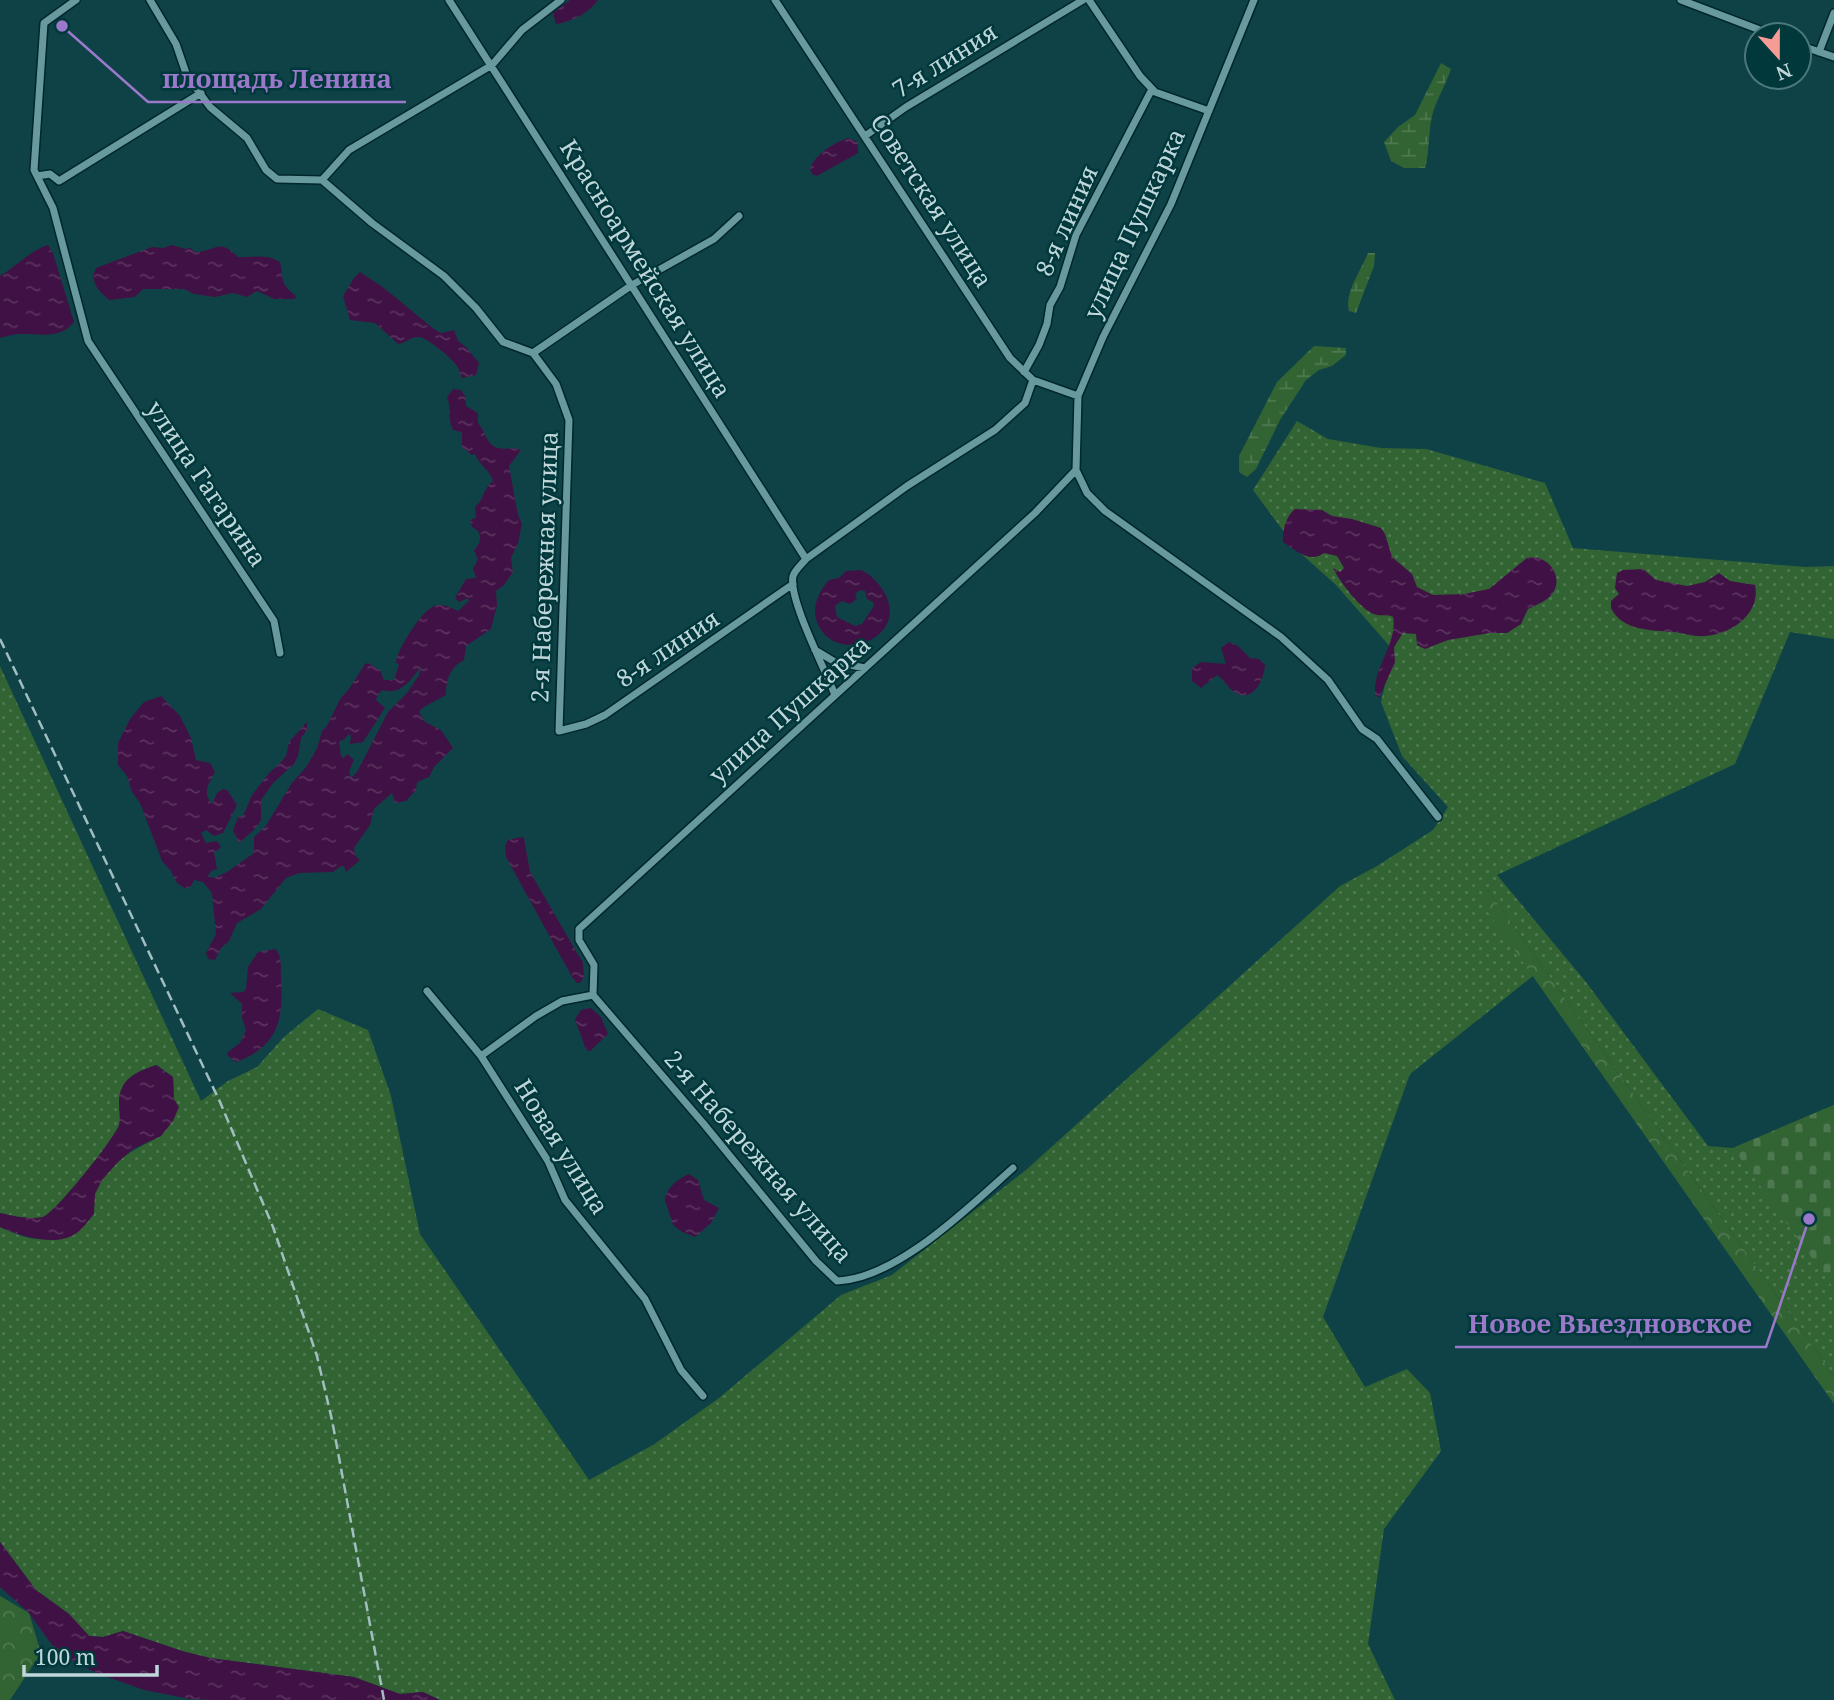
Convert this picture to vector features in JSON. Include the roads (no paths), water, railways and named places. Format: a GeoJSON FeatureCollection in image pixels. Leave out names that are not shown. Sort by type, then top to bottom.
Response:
{"type":"FeatureCollection","features":[{"type":"Feature","properties":{"kind":"street"},"geometry":{"type":"LineString","coordinates":[[76,0],[44,23],[34,170],[37,176],[50,174],[59,181],[201,93]]}},
{"type":"Feature","properties":{"kind":"street"},"geometry":{"type":"LineString","coordinates":[[150,0],[176,44],[187,76],[210,107],[247,138],[266,170],[277,178],[322,180],[372,223],[444,276],[476,308],[503,342],[533,353],[632,285],[714,239],[739,216]]}},
{"type":"Feature","properties":{"kind":"street","name":"Красноармейская улица"},"geometry":{"type":"LineString","coordinates":[[449,0],[806,559]]}},
{"type":"Feature","properties":{"kind":"street"},"geometry":{"type":"LineString","coordinates":[[322,180],[349,150],[492,65],[522,30],[561,0]]}},
{"type":"Feature","properties":{"kind":"street","name":"Советская улица"},"geometry":{"type":"LineString","coordinates":[[775,0],[1010,358],[1033,380],[1078,396]]}},
{"type":"Feature","properties":{"kind":"street","name":"7-я линия"},"geometry":{"type":"LineString","coordinates":[[865,136],[906,107],[1083,0]]}},
{"type":"Feature","properties":{"kind":"street"},"geometry":{"type":"LineString","coordinates":[[1089,0],[1140,76],[1155,92],[1209,111]]}},
{"type":"Feature","properties":{"kind":"street","name":"улица Пушкарка"},"geometry":{"type":"LineString","coordinates":[[593,995],[594,965],[579,940],[579,929],[1035,513],[1076,470],[1078,396],[1103,337],[1171,204],[1254,0]]}},
{"type":"Feature","properties":{"kind":"street"},"geometry":{"type":"LineString","coordinates":[[1681,0],[1743,24]]}},
{"type":"Feature","properties":{"kind":"street"},"geometry":{"type":"LineString","coordinates":[[1819,52],[1834,13]]}},
{"type":"Feature","properties":{"kind":"street"},"geometry":{"type":"LineString","coordinates":[[1813,50],[1834,58]]}},
{"type":"Feature","properties":{"kind":"street","name":"8-я линия"},"geometry":{"type":"LineString","coordinates":[[1024,372],[1047,324],[1050,304],[1059,287],[1076,235],[1153,89]]}},
{"type":"Feature","properties":{"kind":"street","name":"улица Гагарина"},"geometry":{"type":"LineString","coordinates":[[37,176],[53,208],[88,341],[274,621],[280,653]]}},
{"type":"Feature","properties":{"kind":"street","name":"2-я Набережная улица"},"geometry":{"type":"LineString","coordinates":[[533,353],[556,384],[569,420],[559,731]]}},
{"type":"Feature","properties":{"kind":"street"},"geometry":{"type":"LineString","coordinates":[[835,695],[814,650],[793,584],[794,574],[806,559],[907,486],[995,430],[1025,403],[1033,380]]}},
{"type":"Feature","properties":{"kind":"street"},"geometry":{"type":"LineString","coordinates":[[1076,470],[1087,493],[1105,512],[1281,637],[1328,680],[1362,730],[1377,738],[1438,817]]}},
{"type":"Feature","properties":{"kind":"street","name":"8-я линия"},"geometry":{"type":"LineString","coordinates":[[559,731],[586,724],[605,715],[793,584]]}},
{"type":"Feature","properties":{"kind":"street"},"geometry":{"type":"LineString","coordinates":[[814,650],[835,662],[865,668]]}},
{"type":"Feature","properties":{"kind":"street","name":"Новая улица"},"geometry":{"type":"LineString","coordinates":[[427,992],[481,1056],[548,1161],[565,1200],[645,1299],[681,1370],[703,1396]]}},
{"type":"Feature","properties":{"kind":"street"},"geometry":{"type":"LineString","coordinates":[[481,1056],[536,1016],[562,1001],[593,995]]}},
{"type":"Feature","properties":{"kind":"street","name":"2-я Набережная улица"},"geometry":{"type":"LineString","coordinates":[[593,995],[816,1261],[837,1281],[852,1281],[919,1246],[1013,1168]]}},
{"type":"Feature","properties":{"kind":"water"},"geometry":{"type":"Polygon","coordinates":[[[570,0],[598,0],[579,16],[556,24],[553,13],[570,0]]]}},
{"type":"Feature","properties":{"kind":"water"},"geometry":{"type":"Polygon","coordinates":[[[848,138],[858,142],[858,153],[817,176],[812,174],[812,164],[821,154],[848,138]]]}},
{"type":"Feature","properties":{"kind":"water"},"geometry":{"type":"Polygon","coordinates":[[[48,245],[53,253],[74,322],[57,333],[19,334],[0,338],[0,276],[48,245]]]}},
{"type":"Feature","properties":{"kind":"water"},"geometry":{"type":"Polygon","coordinates":[[[172,245],[191,248],[195,252],[221,247],[238,257],[275,259],[280,262],[282,277],[296,296],[295,299],[274,299],[257,291],[247,297],[233,293],[215,297],[194,294],[184,289],[143,289],[135,297],[109,300],[96,286],[96,268],[152,247],[172,245]]]}},
{"type":"Feature","properties":{"kind":"water"},"geometry":{"type":"Polygon","coordinates":[[[360,272],[434,329],[441,333],[454,330],[458,341],[479,363],[476,375],[462,378],[452,360],[423,338],[413,338],[398,344],[375,323],[350,320],[343,296],[360,272]]]}},
{"type":"Feature","properties":{"kind":"water"},"geometry":{"type":"Polygon","coordinates":[[[453,389],[461,390],[466,406],[478,413],[478,423],[491,444],[498,448],[521,450],[509,466],[522,524],[511,558],[513,572],[496,591],[497,605],[491,629],[466,646],[464,660],[455,666],[450,675],[446,695],[419,712],[425,722],[441,730],[453,748],[434,767],[429,777],[417,782],[416,790],[406,801],[395,803],[392,793],[374,809],[370,825],[354,848],[355,855],[360,860],[346,872],[344,866],[341,866],[333,872],[299,873],[286,878],[261,909],[237,923],[229,941],[221,948],[215,960],[208,959],[206,953],[216,934],[212,893],[203,882],[194,880],[186,889],[177,883],[162,861],[140,803],[132,792],[127,776],[118,765],[118,743],[130,719],[144,702],[161,696],[180,716],[191,738],[196,760],[210,763],[215,772],[207,792],[212,804],[217,793],[223,789],[227,790],[237,805],[223,833],[214,836],[206,830],[201,833],[206,843],[217,841],[221,847],[214,853],[217,869],[211,871],[208,876],[214,878],[227,872],[254,853],[254,837],[265,827],[292,783],[307,766],[340,699],[365,664],[380,670],[384,680],[394,680],[400,649],[421,617],[432,607],[439,605],[458,611],[469,601],[468,598],[459,602],[455,598],[466,579],[476,578],[473,569],[478,559],[474,551],[480,538],[470,520],[476,518],[475,507],[493,481],[475,454],[472,455],[462,447],[462,432],[453,430],[450,422],[447,397],[453,389]],[[421,667],[400,689],[383,690],[379,693],[376,700],[385,708],[363,742],[350,744],[349,734],[339,741],[341,756],[343,758],[348,754],[354,760],[349,771],[351,778],[357,772],[388,712],[407,693],[421,667]]]}},
{"type":"Feature","properties":{"kind":"water"},"geometry":{"type":"Polygon","coordinates":[[[1295,509],[1322,510],[1332,516],[1381,528],[1392,557],[1412,574],[1417,587],[1433,595],[1464,594],[1489,589],[1527,558],[1535,557],[1542,559],[1552,568],[1557,581],[1556,588],[1547,599],[1528,609],[1521,624],[1507,633],[1448,640],[1425,649],[1417,645],[1416,634],[1403,633],[1394,647],[1395,662],[1379,698],[1375,694],[1375,684],[1392,636],[1393,617],[1371,613],[1352,596],[1333,568],[1340,572],[1344,568],[1337,556],[1324,553],[1308,556],[1283,542],[1285,524],[1295,509]]]}},
{"type":"Feature","properties":{"kind":"water"},"geometry":{"type":"Polygon","coordinates":[[[1643,569],[1656,580],[1687,586],[1705,582],[1719,573],[1730,581],[1755,585],[1756,595],[1749,613],[1742,621],[1715,634],[1697,636],[1638,628],[1616,616],[1611,608],[1611,601],[1619,594],[1615,588],[1617,573],[1643,569]]]}},
{"type":"Feature","properties":{"kind":"water"},"geometry":{"type":"Polygon","coordinates":[[[861,570],[871,576],[884,592],[890,609],[887,623],[879,634],[866,642],[851,645],[837,642],[824,634],[815,614],[818,598],[826,584],[846,571],[861,570]],[[860,590],[855,594],[857,599],[850,604],[842,601],[835,606],[837,617],[855,626],[862,624],[874,606],[873,602],[867,599],[865,591],[860,590]]]}},
{"type":"Feature","properties":{"kind":"water"},"geometry":{"type":"Polygon","coordinates":[[[1229,642],[1238,646],[1250,658],[1259,659],[1265,665],[1256,689],[1246,695],[1233,691],[1217,675],[1201,688],[1192,681],[1192,668],[1201,662],[1226,664],[1221,648],[1229,642]]]}},
{"type":"Feature","properties":{"kind":"water"},"geometry":{"type":"Polygon","coordinates":[[[307,722],[307,730],[301,738],[294,764],[273,783],[261,800],[261,820],[239,843],[233,830],[238,817],[243,816],[252,795],[286,756],[289,742],[307,722]]]}},
{"type":"Feature","properties":{"kind":"water"},"geometry":{"type":"Polygon","coordinates":[[[524,838],[530,872],[583,963],[584,977],[580,983],[572,977],[506,857],[505,846],[508,840],[524,838]]]}},
{"type":"Feature","properties":{"kind":"water"},"geometry":{"type":"Polygon","coordinates":[[[276,949],[281,964],[282,995],[279,1020],[275,1031],[261,1049],[236,1062],[227,1055],[240,1043],[246,1030],[242,1018],[242,1004],[230,993],[243,992],[246,989],[248,967],[258,952],[276,949]]]}},
{"type":"Feature","properties":{"kind":"water"},"geometry":{"type":"Polygon","coordinates":[[[591,1008],[601,1017],[608,1034],[590,1051],[586,1050],[575,1019],[581,1010],[591,1008]]]}},
{"type":"Feature","properties":{"kind":"water"},"geometry":{"type":"Polygon","coordinates":[[[156,1065],[173,1077],[174,1099],[179,1107],[173,1121],[161,1136],[133,1149],[102,1180],[95,1194],[94,1214],[83,1228],[67,1238],[48,1240],[27,1237],[0,1227],[0,1213],[38,1218],[59,1203],[115,1133],[120,1123],[119,1103],[125,1082],[156,1065]]]}},
{"type":"Feature","properties":{"kind":"water"},"geometry":{"type":"Polygon","coordinates":[[[689,1174],[698,1180],[704,1200],[719,1208],[711,1223],[695,1237],[673,1225],[665,1200],[674,1184],[689,1174]]]}},
{"type":"Feature","properties":{"kind":"water"},"geometry":{"type":"Polygon","coordinates":[[[0,1542],[36,1590],[69,1614],[89,1636],[103,1637],[123,1631],[210,1658],[354,1677],[400,1694],[423,1692],[440,1700],[190,1699],[144,1690],[99,1674],[69,1659],[52,1645],[29,1613],[0,1587],[0,1542]]]}},
{"type":"Feature","properties":{"kind":"railway"},"geometry":{"type":"LineString","coordinates":[[0,639],[220,1102],[273,1227],[317,1356],[332,1420],[384,1700]]}},
{"type":"Feature","properties":{"kind":"place","name":"площадь Ленина"},"geometry":{"type":"Point","coordinates":[62,26]}},
{"type":"Feature","properties":{"kind":"place","name":"Новое Выездновское"},"geometry":{"type":"Point","coordinates":[1809,1219]}}]}
